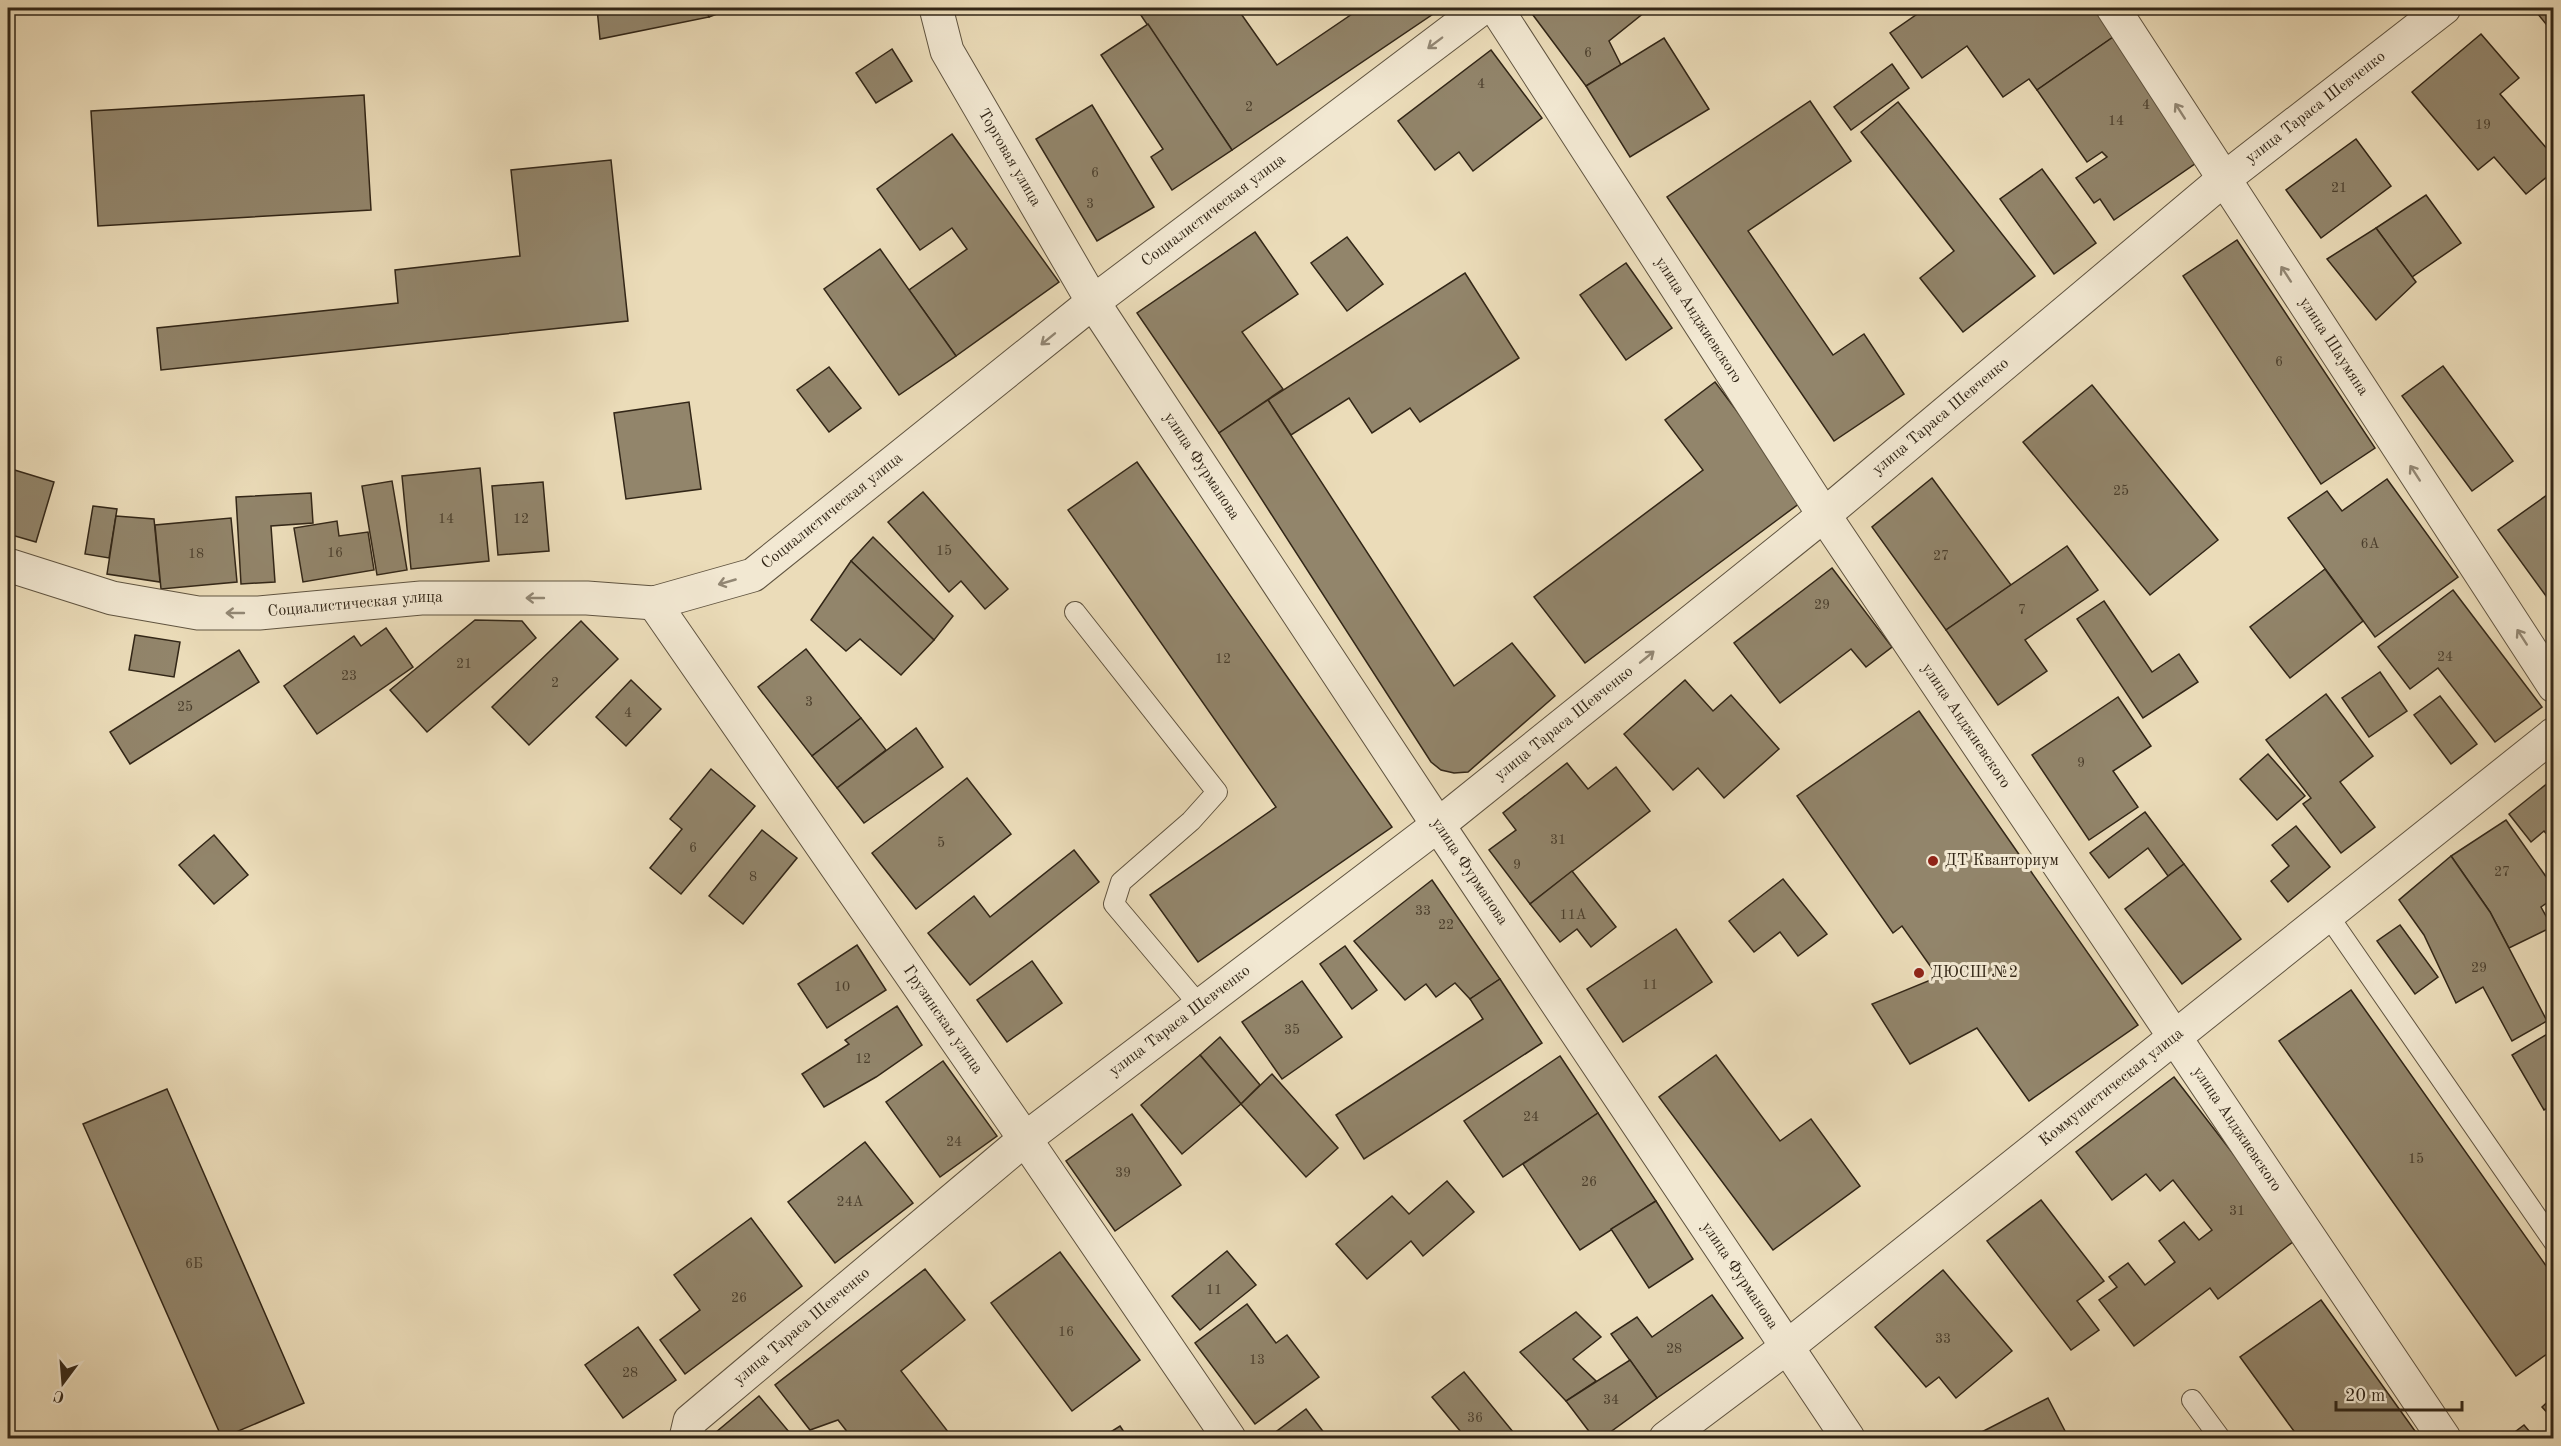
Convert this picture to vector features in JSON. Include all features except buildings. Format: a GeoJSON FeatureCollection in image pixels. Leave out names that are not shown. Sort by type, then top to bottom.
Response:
{"type":"FeatureCollection","features":[{"type":"Feature","properties":{"kind":"street","name":"Торговая улица"},"geometry":{"type":"LineString","coordinates":[[936,8],[947,51],[1094,302]]}},
{"type":"Feature","properties":{"kind":"street","name":"Социалистическая улица"},"geometry":{"type":"LineString","coordinates":[[8,565],[112,598],[198,613],[259,613],[421,598],[587,598],[654,603],[753,575],[1094,302],[1482,8]]}},
{"type":"Feature","properties":{"kind":"street","name":"улица Анджиевского"},"geometry":{"type":"LineString","coordinates":[[1496,8],[1824,516],[2444,1438]]}},
{"type":"Feature","properties":{"kind":"street","name":"улица Шаумяна"},"geometry":{"type":"LineString","coordinates":[[2112,8],[2553,686]]}},
{"type":"Feature","properties":{"kind":"street","name":"улица Тараса Шевченко"},"geometry":{"type":"LineString","coordinates":[[686,1438],[690,1421],[1025,1139],[1438,825],[1824,516],[2224,179],[2444,8]]}},
{"type":"Feature","properties":{"kind":"street","name":"улица Фурманова"},"geometry":{"type":"LineString","coordinates":[[1094,302],[1438,825],[1848,1438]]}},
{"type":"Feature","properties":{"kind":"street","name":"Грузинская улица"},"geometry":{"type":"LineString","coordinates":[[654,603],[1229,1438]]}},
{"type":"Feature","properties":{"kind":"street","name":"Коммунистическая улица"},"geometry":{"type":"LineString","coordinates":[[1666,1438],[1786,1347],[2553,734]]}},
{"type":"Feature","properties":{"kind":"lane"},"geometry":{"type":"LineString","coordinates":[[1076,612],[1217,792],[1183,828],[1121,882],[1114,904],[1200,1006]]}},
{"type":"Feature","properties":{"kind":"lane"},"geometry":{"type":"LineString","coordinates":[[2327,914],[2553,1242]]}},
{"type":"Feature","properties":{"kind":"lane"},"geometry":{"type":"LineString","coordinates":[[2192,1400],[2220,1438]]}},
{"type":"Feature","properties":{"kind":"place","name":"ДТ Кванториум"},"geometry":{"type":"Point","coordinates":[1933,861]}},
{"type":"Feature","properties":{"kind":"place","name":"ДЮСШ №2"},"geometry":{"type":"Point","coordinates":[1919,973]}}]}
